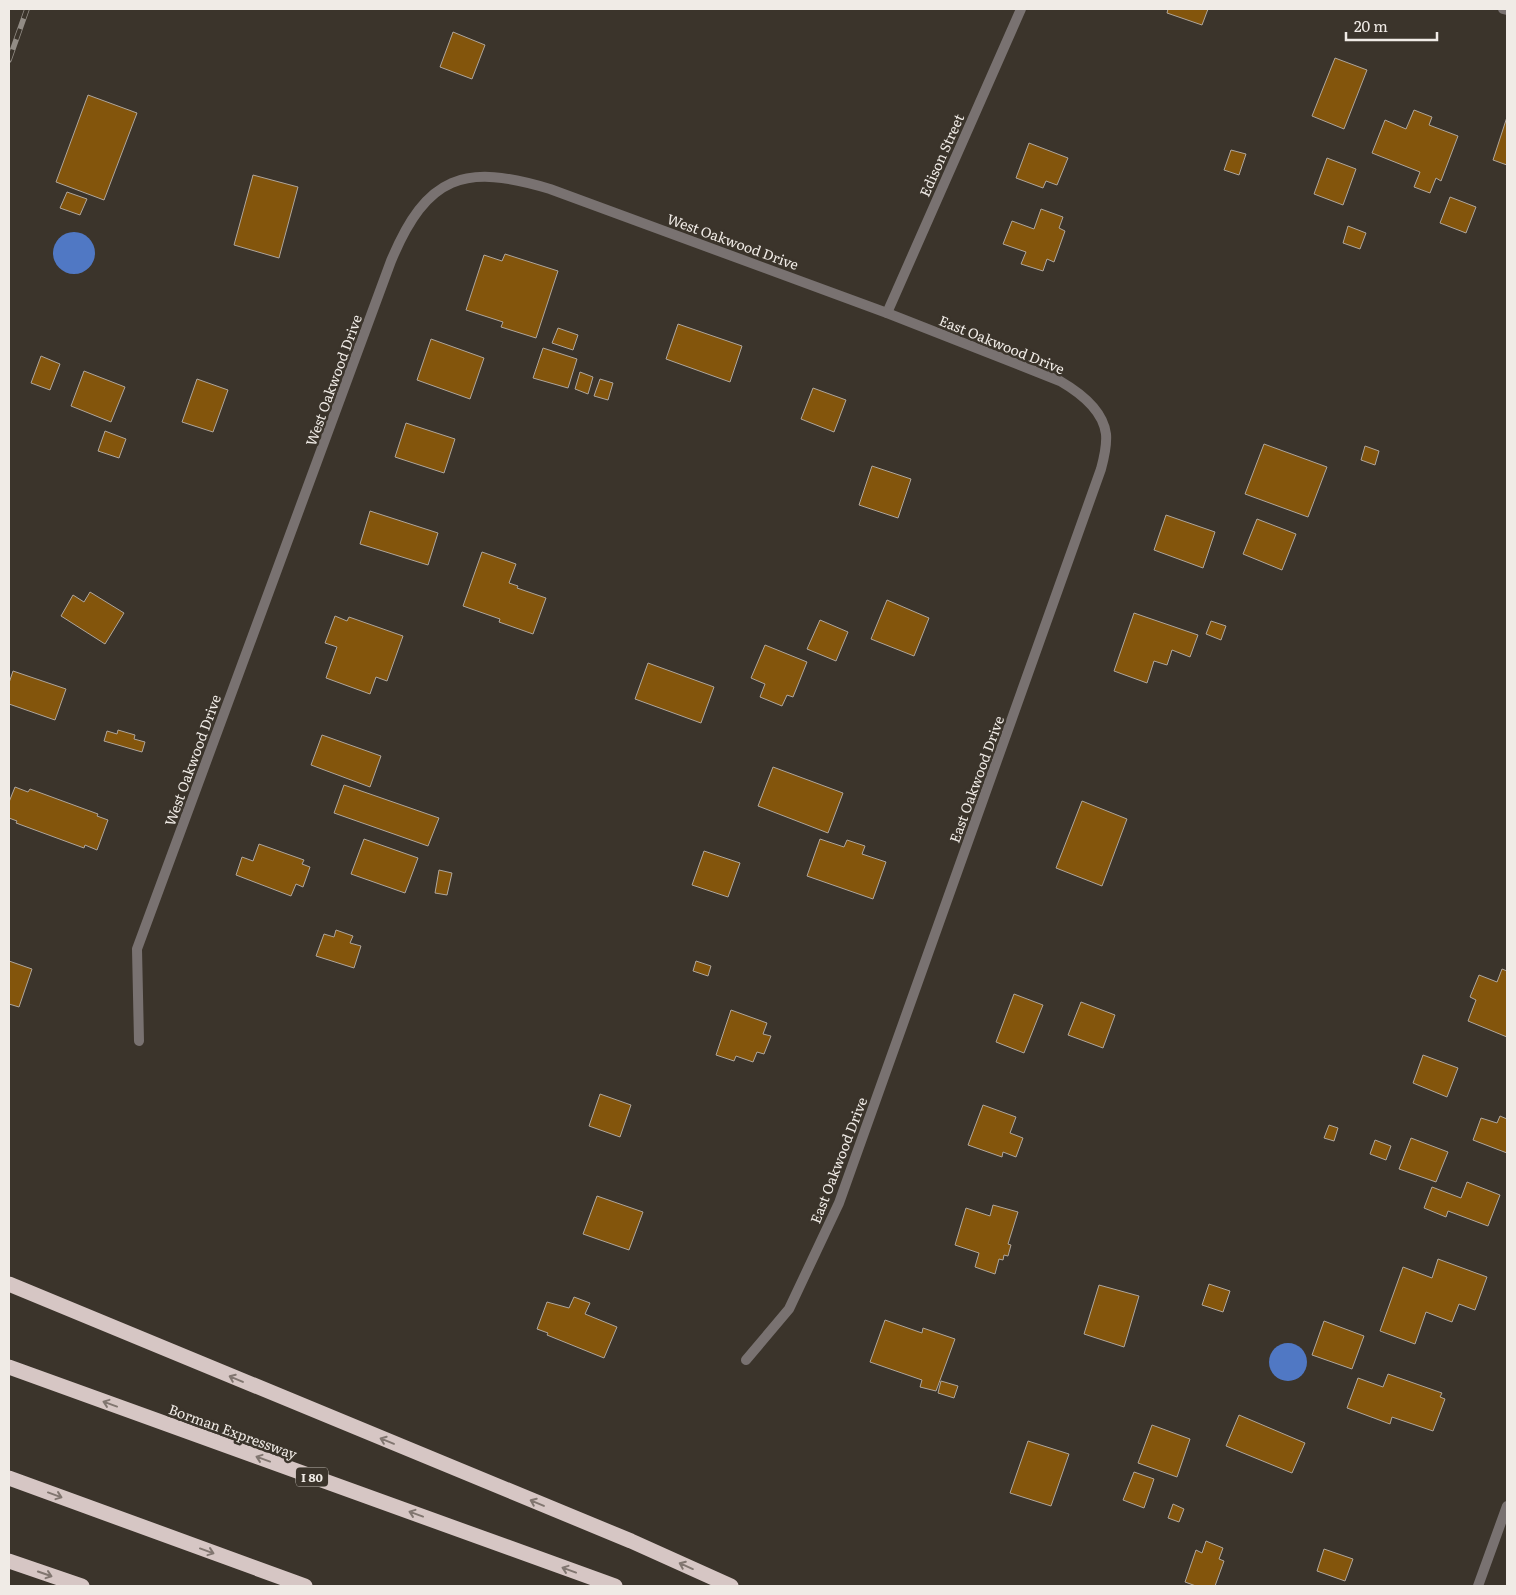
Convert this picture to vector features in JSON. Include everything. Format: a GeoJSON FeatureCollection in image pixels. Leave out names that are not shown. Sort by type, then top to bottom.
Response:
{"type":"FeatureCollection","features":[{"type":"Feature","properties":{"kind":"highway"},"geometry":{"type":"LineString","coordinates":[[9,1284],[612,1534],[731,1586]]}},
{"type":"Feature","properties":{"kind":"highway","name":"Borman Expressway"},"geometry":{"type":"LineString","coordinates":[[9,1367],[615,1586]]}},
{"type":"Feature","properties":{"kind":"highway"},"geometry":{"type":"LineString","coordinates":[[9,1478],[305,1586]]}},
{"type":"Feature","properties":{"kind":"highway"},"geometry":{"type":"LineString","coordinates":[[9,1561],[82,1586]]}},
{"type":"Feature","properties":{"kind":"street","name":"Edison Street"},"geometry":{"type":"LineString","coordinates":[[887,313],[1021,9]]}},
{"type":"Feature","properties":{"kind":"street"},"geometry":{"type":"LineString","coordinates":[[1503,9],[1507,10]]}},
{"type":"Feature","properties":{"kind":"street","name":"West Oakwood Drive"},"geometry":{"type":"LineString","coordinates":[[139,1041],[137,949],[391,261],[410,222],[434,193],[462,178],[475,176],[502,177],[528,182],[887,313]]}},
{"type":"Feature","properties":{"kind":"street","name":"East Oakwood Drive"},"geometry":{"type":"LineString","coordinates":[[746,1360],[789,1309],[839,1203],[1101,470],[1105,450],[1106,433],[1102,420],[1076,390],[1060,381],[887,313]]}},
{"type":"Feature","properties":{"kind":"street"},"geometry":{"type":"LineString","coordinates":[[1478,1586],[1507,1506]]}},
{"type":"Feature","properties":{"kind":"water"},"geometry":{"type":"Polygon","coordinates":[[[74,232],[89,238],[95,253],[89,268],[74,274],[59,268],[53,253],[59,238],[74,232]]]}},
{"type":"Feature","properties":{"kind":"water"},"geometry":{"type":"Polygon","coordinates":[[[1288,1343],[1301,1349],[1307,1362],[1301,1375],[1288,1381],[1275,1375],[1269,1362],[1275,1349],[1288,1343]]]}},
{"type":"Feature","properties":{"kind":"building"},"geometry":{"type":"Polygon","coordinates":[[[1168,9],[1208,9],[1202,25],[1167,13],[1168,9]]]}},
{"type":"Feature","properties":{"kind":"building"},"geometry":{"type":"Polygon","coordinates":[[[453,32],[485,45],[472,79],[440,67],[453,32]]]}},
{"type":"Feature","properties":{"kind":"building"},"geometry":{"type":"Polygon","coordinates":[[[1335,58],[1367,70],[1344,129],[1312,116],[1335,58]]]}},
{"type":"Feature","properties":{"kind":"building"},"geometry":{"type":"Polygon","coordinates":[[[88,95],[137,113],[104,200],[56,182],[88,95]]]}},
{"type":"Feature","properties":{"kind":"building"},"geometry":{"type":"Polygon","coordinates":[[[1414,110],[1432,117],[1429,125],[1458,136],[1441,181],[1436,178],[1430,193],[1414,187],[1420,172],[1372,153],[1385,120],[1406,129],[1414,110]]]}},
{"type":"Feature","properties":{"kind":"building"},"geometry":{"type":"Polygon","coordinates":[[[1507,117],[1507,165],[1493,160],[1507,117]]]}},
{"type":"Feature","properties":{"kind":"building"},"geometry":{"type":"Polygon","coordinates":[[[1029,143],[1068,158],[1057,185],[1046,181],[1043,188],[1016,178],[1029,143]]]}},
{"type":"Feature","properties":{"kind":"building"},"geometry":{"type":"Polygon","coordinates":[[[1231,150],[1246,154],[1239,175],[1224,170],[1231,150]]]}},
{"type":"Feature","properties":{"kind":"building"},"geometry":{"type":"Polygon","coordinates":[[[1327,158],[1356,169],[1343,205],[1314,194],[1327,158]]]}},
{"type":"Feature","properties":{"kind":"building"},"geometry":{"type":"Polygon","coordinates":[[[253,175],[298,187],[279,258],[234,245],[253,175]]]}},
{"type":"Feature","properties":{"kind":"building"},"geometry":{"type":"Polygon","coordinates":[[[67,192],[87,199],[80,215],[60,208],[67,192]]]}},
{"type":"Feature","properties":{"kind":"building"},"geometry":{"type":"Polygon","coordinates":[[[1450,197],[1476,207],[1466,233],[1440,223],[1450,197]]]}},
{"type":"Feature","properties":{"kind":"building"},"geometry":{"type":"Polygon","coordinates":[[[1041,209],[1063,217],[1059,228],[1065,231],[1054,262],[1047,259],[1043,271],[1021,264],[1026,252],[1003,244],[1012,221],[1034,229],[1041,209]]]}},
{"type":"Feature","properties":{"kind":"building"},"geometry":{"type":"Polygon","coordinates":[[[1348,226],[1366,233],[1360,249],[1343,243],[1348,226]]]}},
{"type":"Feature","properties":{"kind":"building"},"geometry":{"type":"Polygon","coordinates":[[[505,254],[558,271],[536,338],[501,327],[503,322],[466,310],[484,255],[502,261],[505,254]]]}},
{"type":"Feature","properties":{"kind":"building"},"geometry":{"type":"Polygon","coordinates":[[[678,324],[742,346],[730,382],[666,359],[678,324]]]}},
{"type":"Feature","properties":{"kind":"building"},"geometry":{"type":"Polygon","coordinates":[[[558,328],[578,335],[573,350],[552,343],[558,328]]]}},
{"type":"Feature","properties":{"kind":"building"},"geometry":{"type":"Polygon","coordinates":[[[431,339],[484,358],[470,399],[417,380],[431,339]]]}},
{"type":"Feature","properties":{"kind":"building"},"geometry":{"type":"Polygon","coordinates":[[[543,348],[577,359],[568,388],[533,378],[543,348]]]}},
{"type":"Feature","properties":{"kind":"building"},"geometry":{"type":"Polygon","coordinates":[[[41,356],[60,364],[50,390],[31,383],[41,356]]]}},
{"type":"Feature","properties":{"kind":"building"},"geometry":{"type":"Polygon","coordinates":[[[84,371],[125,387],[111,422],[71,406],[84,371]]]}},
{"type":"Feature","properties":{"kind":"building"},"geometry":{"type":"Polygon","coordinates":[[[580,372],[593,377],[588,394],[575,389],[580,372]]]}},
{"type":"Feature","properties":{"kind":"building"},"geometry":{"type":"Polygon","coordinates":[[[197,379],[228,390],[213,432],[182,422],[197,379]]]}},
{"type":"Feature","properties":{"kind":"building"},"geometry":{"type":"Polygon","coordinates":[[[600,379],[613,383],[608,400],[594,396],[600,379]]]}},
{"type":"Feature","properties":{"kind":"building"},"geometry":{"type":"Polygon","coordinates":[[[813,388],[846,400],[834,432],[801,419],[813,388]]]}},
{"type":"Feature","properties":{"kind":"building"},"geometry":{"type":"Polygon","coordinates":[[[406,423],[455,439],[444,473],[395,457],[406,423]]]}},
{"type":"Feature","properties":{"kind":"building"},"geometry":{"type":"Polygon","coordinates":[[[105,431],[126,439],[119,458],[98,451],[105,431]]]}},
{"type":"Feature","properties":{"kind":"building"},"geometry":{"type":"Polygon","coordinates":[[[1264,444],[1327,467],[1308,517],[1245,494],[1264,444]]]}},
{"type":"Feature","properties":{"kind":"building"},"geometry":{"type":"Polygon","coordinates":[[[1365,446],[1379,451],[1375,465],[1361,460],[1365,446]]]}},
{"type":"Feature","properties":{"kind":"building"},"geometry":{"type":"Polygon","coordinates":[[[872,466],[911,479],[898,518],[859,505],[872,466]]]}},
{"type":"Feature","properties":{"kind":"building"},"geometry":{"type":"Polygon","coordinates":[[[370,511],[438,533],[428,565],[360,544],[370,511]]]}},
{"type":"Feature","properties":{"kind":"building"},"geometry":{"type":"Polygon","coordinates":[[[1166,515],[1215,532],[1203,568],[1154,550],[1166,515]]]}},
{"type":"Feature","properties":{"kind":"building"},"geometry":{"type":"Polygon","coordinates":[[[1257,519],[1296,534],[1282,570],[1243,554],[1257,519]]]}},
{"type":"Feature","properties":{"kind":"building"},"geometry":{"type":"Polygon","coordinates":[[[482,552],[516,564],[509,583],[518,586],[517,588],[546,598],[533,634],[499,622],[500,619],[463,606],[482,552]]]}},
{"type":"Feature","properties":{"kind":"building"},"geometry":{"type":"Polygon","coordinates":[[[90,592],[124,613],[105,644],[61,616],[73,595],[84,602],[90,592]]]}},
{"type":"Feature","properties":{"kind":"building"},"geometry":{"type":"Polygon","coordinates":[[[887,600],[929,618],[914,656],[871,639],[887,600]]]}},
{"type":"Feature","properties":{"kind":"building"},"geometry":{"type":"Polygon","coordinates":[[[1134,613],[1198,635],[1190,657],[1172,650],[1167,665],[1154,661],[1147,683],[1114,671],[1134,613]]]}},
{"type":"Feature","properties":{"kind":"building"},"geometry":{"type":"Polygon","coordinates":[[[335,616],[347,621],[349,617],[403,636],[387,681],[376,677],[370,694],[326,678],[337,647],[325,643],[335,616]]]}},
{"type":"Feature","properties":{"kind":"building"},"geometry":{"type":"Polygon","coordinates":[[[820,620],[848,632],[836,661],[807,649],[820,620]]]}},
{"type":"Feature","properties":{"kind":"building"},"geometry":{"type":"Polygon","coordinates":[[[1211,621],[1226,626],[1221,640],[1206,634],[1211,621]]]}},
{"type":"Feature","properties":{"kind":"building"},"geometry":{"type":"Polygon","coordinates":[[[765,645],[807,662],[793,697],[787,695],[782,706],[760,697],[765,684],[751,678],[765,645]]]}},
{"type":"Feature","properties":{"kind":"building"},"geometry":{"type":"Polygon","coordinates":[[[648,663],[714,687],[701,723],[635,699],[648,663]]]}},
{"type":"Feature","properties":{"kind":"building"},"geometry":{"type":"Polygon","coordinates":[[[13,671],[66,689],[55,720],[9,704],[9,683],[13,671]]]}},
{"type":"Feature","properties":{"kind":"building"},"geometry":{"type":"Polygon","coordinates":[[[118,730],[135,735],[134,739],[145,742],[142,752],[104,741],[107,731],[117,734],[118,730]]]}},
{"type":"Feature","properties":{"kind":"building"},"geometry":{"type":"Polygon","coordinates":[[[322,735],[381,756],[370,787],[311,765],[322,735]]]}},
{"type":"Feature","properties":{"kind":"building"},"geometry":{"type":"Polygon","coordinates":[[[773,767],[843,793],[828,833],[758,806],[773,767]]]}},
{"type":"Feature","properties":{"kind":"building"},"geometry":{"type":"Polygon","coordinates":[[[344,785],[439,818],[428,846],[334,813],[344,785]]]}},
{"type":"Feature","properties":{"kind":"building"},"geometry":{"type":"Polygon","coordinates":[[[15,787],[28,792],[30,789],[98,814],[97,816],[108,820],[97,850],[85,845],[84,848],[16,823],[17,821],[9,818],[9,802],[15,787]]]}},
{"type":"Feature","properties":{"kind":"building"},"geometry":{"type":"Polygon","coordinates":[[[1082,801],[1127,819],[1102,886],[1056,868],[1082,801]]]}},
{"type":"Feature","properties":{"kind":"building"},"geometry":{"type":"Polygon","coordinates":[[[364,839],[418,858],[405,893],[351,874],[364,839]]]}},
{"type":"Feature","properties":{"kind":"building"},"geometry":{"type":"Polygon","coordinates":[[[820,839],[844,847],[847,840],[865,846],[862,854],[886,862],[873,899],[807,876],[820,839]]]}},
{"type":"Feature","properties":{"kind":"building"},"geometry":{"type":"Polygon","coordinates":[[[259,844],[304,860],[302,864],[310,867],[303,887],[296,884],[291,896],[236,875],[242,857],[253,861],[259,844]]]}},
{"type":"Feature","properties":{"kind":"building"},"geometry":{"type":"Polygon","coordinates":[[[704,851],[740,863],[728,897],[692,885],[704,851]]]}},
{"type":"Feature","properties":{"kind":"building"},"geometry":{"type":"Polygon","coordinates":[[[439,870],[452,873],[447,895],[435,893],[439,870]]]}},
{"type":"Feature","properties":{"kind":"building"},"geometry":{"type":"Polygon","coordinates":[[[336,930],[353,936],[350,943],[361,946],[354,968],[316,956],[324,934],[334,937],[336,930]]]}},
{"type":"Feature","properties":{"kind":"building"},"geometry":{"type":"Polygon","coordinates":[[[9,961],[32,969],[19,1007],[9,1004],[9,961]]]}},
{"type":"Feature","properties":{"kind":"building"},"geometry":{"type":"Polygon","coordinates":[[[696,961],[711,966],[708,976],[693,971],[696,961]]]}},
{"type":"Feature","properties":{"kind":"building"},"geometry":{"type":"Polygon","coordinates":[[[1502,969],[1507,971],[1507,1037],[1468,1021],[1476,1000],[1470,997],[1479,975],[1497,982],[1502,969]]]}},
{"type":"Feature","properties":{"kind":"building"},"geometry":{"type":"Polygon","coordinates":[[[1014,994],[1043,1005],[1024,1053],[996,1042],[1014,994]]]}},
{"type":"Feature","properties":{"kind":"building"},"geometry":{"type":"Polygon","coordinates":[[[1081,1002],[1115,1015],[1103,1048],[1068,1035],[1081,1002]]]}},
{"type":"Feature","properties":{"kind":"building"},"geometry":{"type":"Polygon","coordinates":[[[731,1010],[767,1023],[763,1034],[771,1036],[764,1054],[757,1052],[753,1062],[736,1056],[734,1061],[716,1055],[731,1010]]]}},
{"type":"Feature","properties":{"kind":"building"},"geometry":{"type":"Polygon","coordinates":[[[1423,1055],[1458,1068],[1447,1097],[1413,1083],[1423,1055]]]}},
{"type":"Feature","properties":{"kind":"building"},"geometry":{"type":"Polygon","coordinates":[[[600,1094],[631,1105],[620,1137],[589,1126],[600,1094]]]}},
{"type":"Feature","properties":{"kind":"building"},"geometry":{"type":"Polygon","coordinates":[[[983,1105],[1016,1117],[1010,1133],[1023,1138],[1016,1157],[1003,1152],[1002,1157],[968,1145],[983,1105]]]}},
{"type":"Feature","properties":{"kind":"building"},"geometry":{"type":"Polygon","coordinates":[[[1500,1116],[1507,1119],[1507,1153],[1473,1140],[1481,1118],[1497,1123],[1500,1116]]]}},
{"type":"Feature","properties":{"kind":"building"},"geometry":{"type":"Polygon","coordinates":[[[1329,1125],[1338,1128],[1334,1141],[1324,1138],[1329,1125]]]}},
{"type":"Feature","properties":{"kind":"building"},"geometry":{"type":"Polygon","coordinates":[[[1411,1138],[1448,1152],[1436,1182],[1399,1169],[1411,1138]]]}},
{"type":"Feature","properties":{"kind":"building"},"geometry":{"type":"Polygon","coordinates":[[[1375,1140],[1391,1146],[1386,1160],[1370,1154],[1375,1140]]]}},
{"type":"Feature","properties":{"kind":"building"},"geometry":{"type":"Polygon","coordinates":[[[1467,1182],[1500,1195],[1488,1226],[1448,1211],[1446,1217],[1424,1208],[1432,1187],[1461,1198],[1467,1182]]]}},
{"type":"Feature","properties":{"kind":"building"},"geometry":{"type":"Polygon","coordinates":[[[597,1196],[643,1212],[629,1250],[583,1234],[597,1196]]]}},
{"type":"Feature","properties":{"kind":"building"},"geometry":{"type":"Polygon","coordinates":[[[993,1205],[1018,1212],[1008,1244],[1011,1245],[1008,1256],[1004,1255],[1003,1260],[999,1259],[995,1274],[975,1267],[979,1253],[955,1245],[966,1208],[990,1216],[993,1205]]]}},
{"type":"Feature","properties":{"kind":"building"},"geometry":{"type":"Polygon","coordinates":[[[1438,1259],[1487,1277],[1475,1310],[1459,1304],[1452,1322],[1426,1312],[1415,1344],[1380,1331],[1403,1267],[1432,1278],[1438,1259]]]}},
{"type":"Feature","properties":{"kind":"building"},"geometry":{"type":"Polygon","coordinates":[[[1209,1284],[1230,1291],[1223,1312],[1202,1305],[1209,1284]]]}},
{"type":"Feature","properties":{"kind":"building"},"geometry":{"type":"Polygon","coordinates":[[[1099,1285],[1139,1296],[1124,1347],[1084,1334],[1099,1285]]]}},
{"type":"Feature","properties":{"kind":"building"},"geometry":{"type":"Polygon","coordinates":[[[574,1297],[590,1303],[585,1314],[617,1327],[604,1358],[547,1335],[548,1333],[537,1329],[547,1302],[569,1308],[574,1297]]]}},
{"type":"Feature","properties":{"kind":"building"},"geometry":{"type":"Polygon","coordinates":[[[885,1320],[922,1333],[923,1328],[955,1339],[936,1391],[920,1387],[922,1380],[870,1362],[885,1320]]]}},
{"type":"Feature","properties":{"kind":"building"},"geometry":{"type":"Polygon","coordinates":[[[1324,1321],[1364,1336],[1352,1369],[1312,1355],[1324,1321]]]}},
{"type":"Feature","properties":{"kind":"building"},"geometry":{"type":"Polygon","coordinates":[[[1388,1374],[1442,1393],[1440,1397],[1445,1399],[1433,1431],[1392,1417],[1390,1424],[1347,1408],[1358,1378],[1383,1387],[1388,1374]]]}},
{"type":"Feature","properties":{"kind":"building"},"geometry":{"type":"Polygon","coordinates":[[[941,1381],[958,1386],[954,1398],[938,1393],[941,1381]]]}},
{"type":"Feature","properties":{"kind":"building"},"geometry":{"type":"Polygon","coordinates":[[[1239,1415],[1305,1443],[1292,1473],[1226,1446],[1239,1415]]]}},
{"type":"Feature","properties":{"kind":"building"},"geometry":{"type":"Polygon","coordinates":[[[1152,1425],[1190,1439],[1177,1477],[1138,1463],[1152,1425]]]}},
{"type":"Feature","properties":{"kind":"building"},"geometry":{"type":"Polygon","coordinates":[[[1028,1441],[1069,1454],[1051,1506],[1010,1493],[1028,1441]]]}},
{"type":"Feature","properties":{"kind":"building"},"geometry":{"type":"Polygon","coordinates":[[[1134,1472],[1154,1479],[1144,1508],[1123,1500],[1134,1472]]]}},
{"type":"Feature","properties":{"kind":"building"},"geometry":{"type":"Polygon","coordinates":[[[1173,1504],[1184,1509],[1179,1522],[1168,1518],[1173,1504]]]}},
{"type":"Feature","properties":{"kind":"building"},"geometry":{"type":"Polygon","coordinates":[[[1206,1541],[1223,1548],[1219,1559],[1224,1561],[1215,1586],[1196,1586],[1185,1582],[1196,1550],[1202,1553],[1206,1541]]]}},
{"type":"Feature","properties":{"kind":"building"},"geometry":{"type":"Polygon","coordinates":[[[1324,1549],[1353,1559],[1345,1581],[1317,1571],[1324,1549]]]}},
{"type":"Feature","properties":{"kind":"railway"},"geometry":{"type":"LineString","coordinates":[[9,60],[27,9]]}}]}
